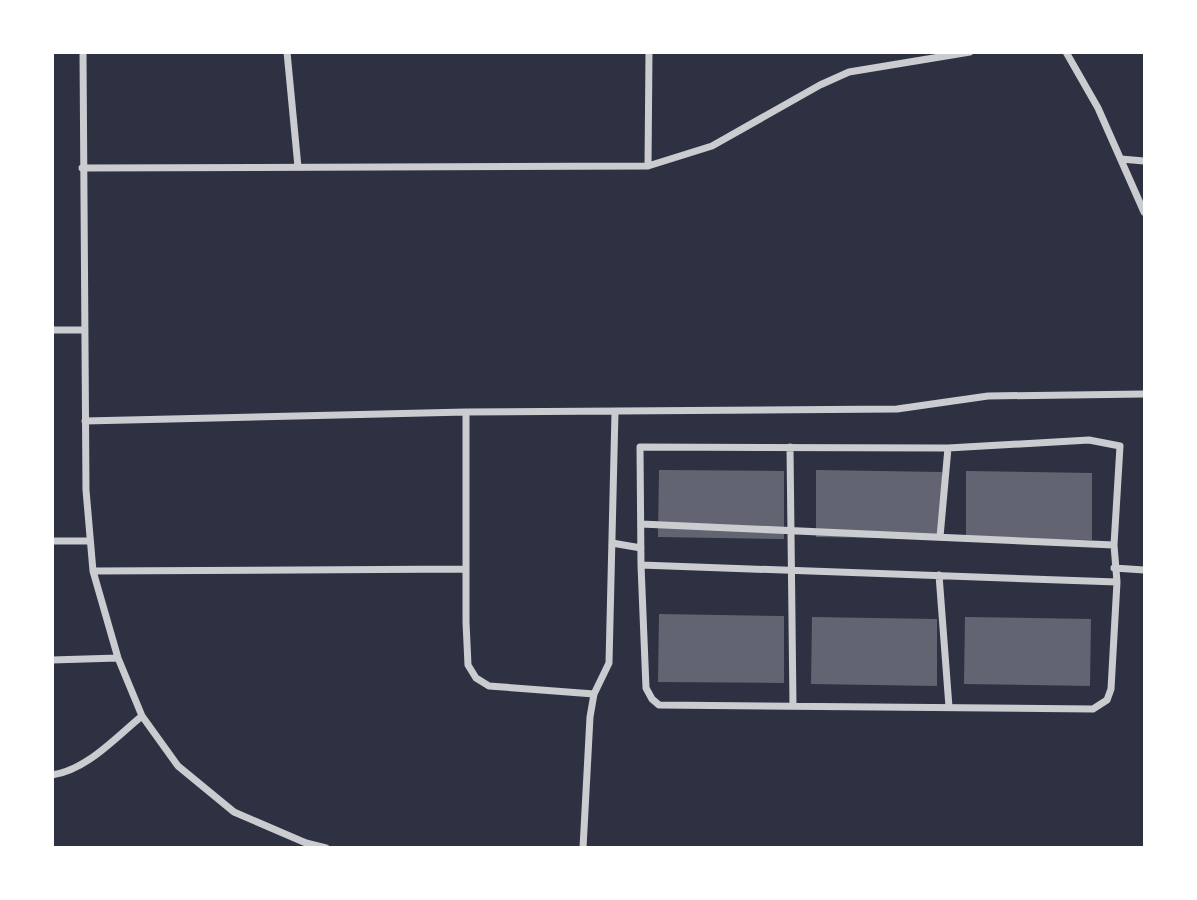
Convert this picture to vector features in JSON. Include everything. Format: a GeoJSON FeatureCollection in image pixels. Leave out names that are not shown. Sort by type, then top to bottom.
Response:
{"type":"FeatureCollection","features":[{"type":"Feature","properties":{"kind":"street"},"geometry":{"type":"LineString","coordinates":[[83,52],[86,490],[93,571],[118,658],[142,716],[177,766],[234,812],[306,845],[326,848]]}},
{"type":"Feature","properties":{"kind":"street"},"geometry":{"type":"LineString","coordinates":[[287,52],[298,167]]}},
{"type":"Feature","properties":{"kind":"street"},"geometry":{"type":"LineString","coordinates":[[648,166],[649,52]]}},
{"type":"Feature","properties":{"kind":"street"},"geometry":{"type":"LineString","coordinates":[[82,168],[648,166],[712,146],[820,85],[849,72],[970,52]]}},
{"type":"Feature","properties":{"kind":"street"},"geometry":{"type":"LineString","coordinates":[[1066,52],[1098,108],[1144,212]]}},
{"type":"Feature","properties":{"kind":"street"},"geometry":{"type":"LineString","coordinates":[[1121,159],[1144,161]]}},
{"type":"Feature","properties":{"kind":"street"},"geometry":{"type":"LineString","coordinates":[[52,330],[84,330]]}},
{"type":"Feature","properties":{"kind":"street"},"geometry":{"type":"LineString","coordinates":[[85,421],[466,412],[897,409],[988,396],[1144,394]]}},
{"type":"Feature","properties":{"kind":"street"},"geometry":{"type":"LineString","coordinates":[[466,412],[468,665],[476,678],[489,686],[594,694]]}},
{"type":"Feature","properties":{"kind":"street"},"geometry":{"type":"LineString","coordinates":[[583,848],[590,716],[594,694],[609,663],[615,412]]}},
{"type":"Feature","properties":{"kind":"street"},"geometry":{"type":"LineString","coordinates":[[1089,440],[1120,446],[1114,545],[1117,582],[1111,689],[1107,700],[1093,709],[659,705],[652,699],[646,688],[640,447],[948,448],[1089,440]]}},
{"type":"Feature","properties":{"kind":"street"},"geometry":{"type":"LineString","coordinates":[[790,447],[793,706]]}},
{"type":"Feature","properties":{"kind":"street"},"geometry":{"type":"LineString","coordinates":[[940,537],[948,448]]}},
{"type":"Feature","properties":{"kind":"street"},"geometry":{"type":"LineString","coordinates":[[641,524],[1114,545]]}},
{"type":"Feature","properties":{"kind":"street"},"geometry":{"type":"LineString","coordinates":[[52,541],[90,541]]}},
{"type":"Feature","properties":{"kind":"street"},"geometry":{"type":"LineString","coordinates":[[612,543],[641,548]]}},
{"type":"Feature","properties":{"kind":"street"},"geometry":{"type":"LineString","coordinates":[[641,565],[1117,582]]}},
{"type":"Feature","properties":{"kind":"street"},"geometry":{"type":"LineString","coordinates":[[1114,568],[1144,570]]}},
{"type":"Feature","properties":{"kind":"street"},"geometry":{"type":"LineString","coordinates":[[93,571],[466,569]]}},
{"type":"Feature","properties":{"kind":"street"},"geometry":{"type":"LineString","coordinates":[[939,575],[949,707]]}},
{"type":"Feature","properties":{"kind":"street"},"geometry":{"type":"LineString","coordinates":[[52,660],[118,658]]}},
{"type":"Feature","properties":{"kind":"street"},"geometry":{"type":"LineString","coordinates":[[52,775],[79,766],[142,716]]}},
{"type":"Feature","properties":{"kind":"building"},"geometry":{"type":"Polygon","coordinates":[[[659,470],[784,471],[784,539],[658,537],[659,470]]]}},
{"type":"Feature","properties":{"kind":"building"},"geometry":{"type":"Polygon","coordinates":[[[816,470],[942,472],[942,539],[816,537],[816,470]]]}},
{"type":"Feature","properties":{"kind":"building"},"geometry":{"type":"Polygon","coordinates":[[[966,471],[1092,473],[1092,540],[966,538],[966,471]]]}},
{"type":"Feature","properties":{"kind":"building"},"geometry":{"type":"Polygon","coordinates":[[[659,614],[784,616],[784,683],[658,682],[659,614]]]}},
{"type":"Feature","properties":{"kind":"building"},"geometry":{"type":"Polygon","coordinates":[[[812,617],[937,619],[937,686],[811,684],[812,617]]]}},
{"type":"Feature","properties":{"kind":"building"},"geometry":{"type":"Polygon","coordinates":[[[965,617],[1091,619],[1090,686],[964,684],[965,617]]]}}]}
